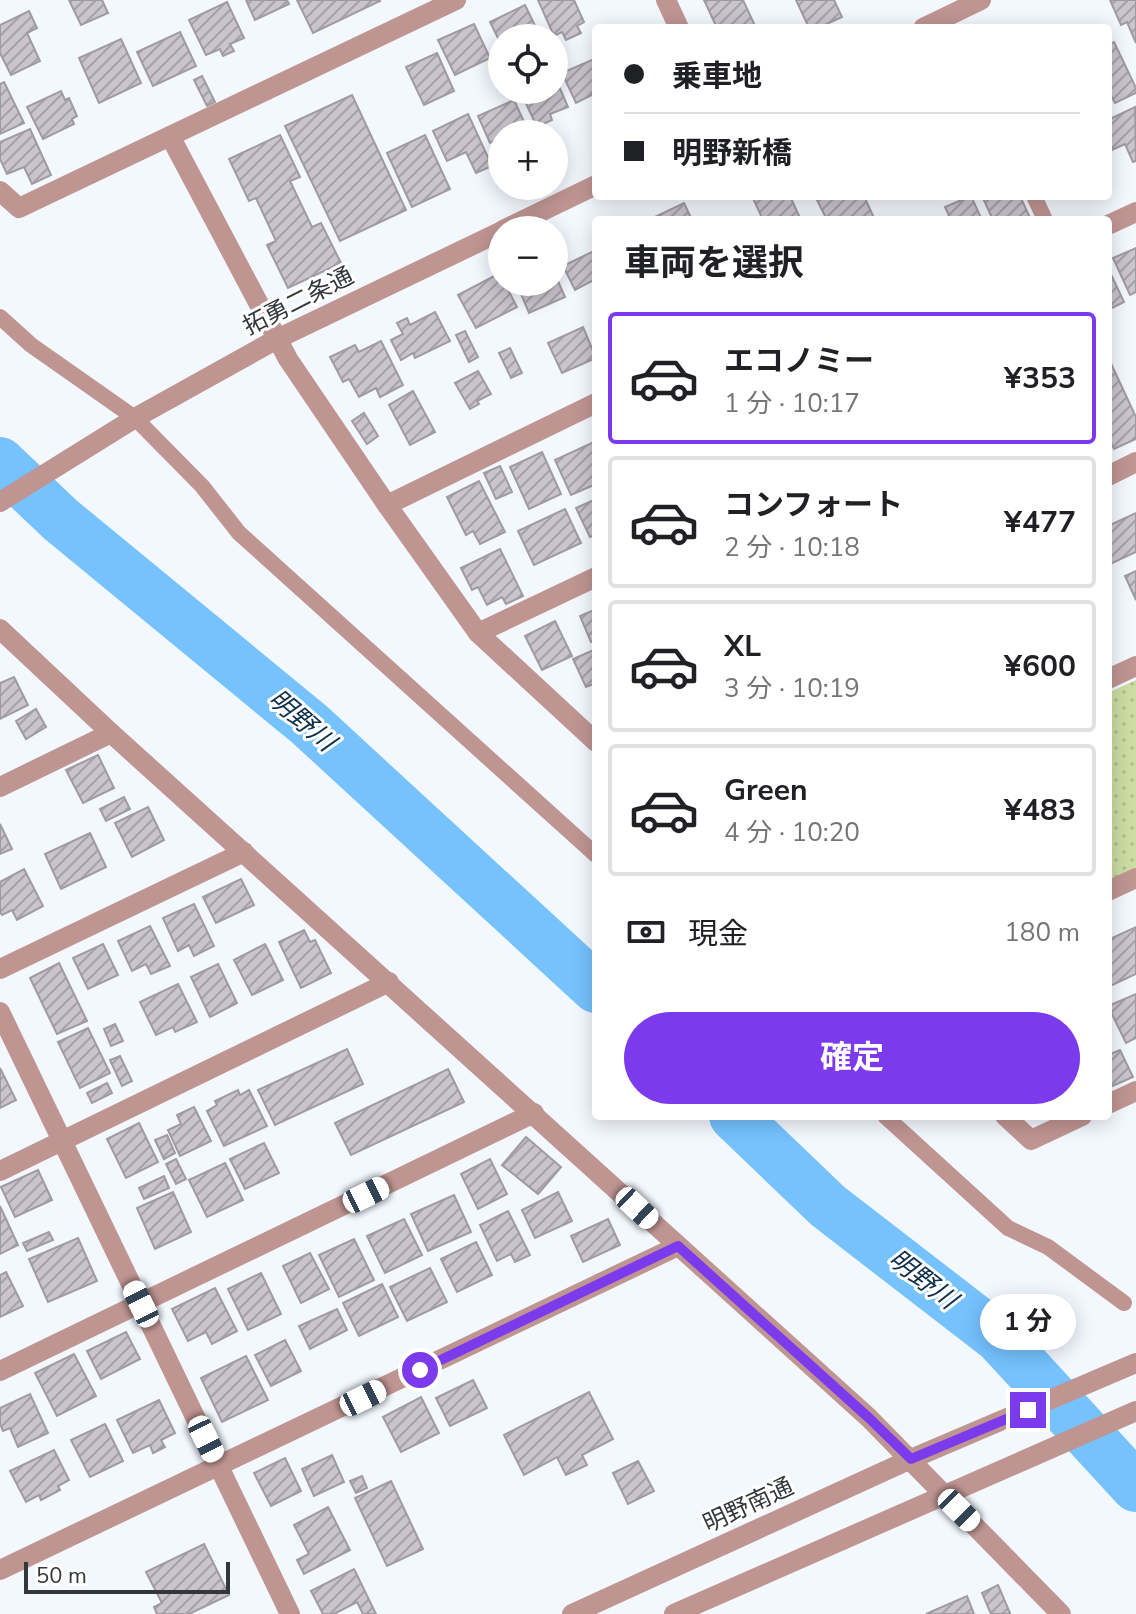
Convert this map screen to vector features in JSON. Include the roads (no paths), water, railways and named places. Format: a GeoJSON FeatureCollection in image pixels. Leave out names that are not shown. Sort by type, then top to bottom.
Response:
{"type":"FeatureCollection","features":[{"type":"Feature","properties":{"kind":"street"},"geometry":{"type":"LineString","coordinates":[[0,191],[19,208],[456,0]]}},
{"type":"Feature","properties":{"kind":"street"},"geometry":{"type":"LineString","coordinates":[[666,0],[677,24]]}},
{"type":"Feature","properties":{"kind":"street"},"geometry":{"type":"LineString","coordinates":[[954,21],[981,0]]}},
{"type":"Feature","properties":{"kind":"street"},"geometry":{"type":"LineString","coordinates":[[170,136],[288,359],[387,505],[478,633],[591,731]]}},
{"type":"Feature","properties":{"kind":"street","name":"拓勇二条通"},"geometry":{"type":"LineString","coordinates":[[532,216],[592,187]]}},
{"type":"Feature","properties":{"kind":"street"},"geometry":{"type":"LineString","coordinates":[[1112,223],[1136,212]]}},
{"type":"Feature","properties":{"kind":"street","name":"拓勇二条通"},"geometry":{"type":"LineString","coordinates":[[0,502],[128,422],[277,339],[488,237]]}},
{"type":"Feature","properties":{"kind":"street"},"geometry":{"type":"LineString","coordinates":[[387,505],[592,405]]}},
{"type":"Feature","properties":{"kind":"street"},"geometry":{"type":"LineString","coordinates":[[1112,474],[1136,462]]}},
{"type":"Feature","properties":{"kind":"street"},"geometry":{"type":"LineString","coordinates":[[478,633],[592,579]]}},
{"type":"Feature","properties":{"kind":"street"},"geometry":{"type":"LineString","coordinates":[[0,629],[869,1418],[1061,1614]]}},
{"type":"Feature","properties":{"kind":"street"},"geometry":{"type":"LineString","coordinates":[[1112,677],[1136,666]]}},
{"type":"Feature","properties":{"kind":"street"},"geometry":{"type":"LineString","coordinates":[[0,787],[111,733]]}},
{"type":"Feature","properties":{"kind":"street"},"geometry":{"type":"LineString","coordinates":[[0,969],[244,852]]}},
{"type":"Feature","properties":{"kind":"street"},"geometry":{"type":"LineString","coordinates":[[1112,889],[1136,878]]}},
{"type":"Feature","properties":{"kind":"street"},"geometry":{"type":"LineString","coordinates":[[0,1171],[389,982]]}},
{"type":"Feature","properties":{"kind":"street"},"geometry":{"type":"LineString","coordinates":[[0,1012],[290,1614]]}},
{"type":"Feature","properties":{"kind":"street"},"geometry":{"type":"LineString","coordinates":[[1112,1102],[1136,1091]]}},
{"type":"Feature","properties":{"kind":"street"},"geometry":{"type":"LineString","coordinates":[[0,1371],[534,1113]]}},
{"type":"Feature","properties":{"kind":"street"},"geometry":{"type":"LineString","coordinates":[[1009,1120],[1031,1140],[1074,1120]]}},
{"type":"Feature","properties":{"kind":"street"},"geometry":{"type":"LineString","coordinates":[[0,1570],[678,1246]]}},
{"type":"Feature","properties":{"kind":"street","name":"明野南通"},"geometry":{"type":"LineString","coordinates":[[572,1614],[911,1459],[1136,1363]]}},
{"type":"Feature","properties":{"kind":"street"},"geometry":{"type":"LineString","coordinates":[[674,1614],[1136,1411]]}},
{"type":"Feature","properties":{"kind":"lane"},"geometry":{"type":"LineString","coordinates":[[0,317],[202,486],[239,533],[592,851]]}},
{"type":"Feature","properties":{"kind":"lane"},"geometry":{"type":"LineString","coordinates":[[889,1120],[1008,1228],[1048,1247],[1124,1303]]}},
{"type":"Feature","properties":{"kind":"waterway","name":"明野川"},"geometry":{"type":"LineString","coordinates":[[0,462],[61,520],[309,724],[592,984]]}},
{"type":"Feature","properties":{"kind":"waterway","name":"明野川"},"geometry":{"type":"LineString","coordinates":[[738,1120],[828,1206],[999,1338],[1136,1487]]}}]}
